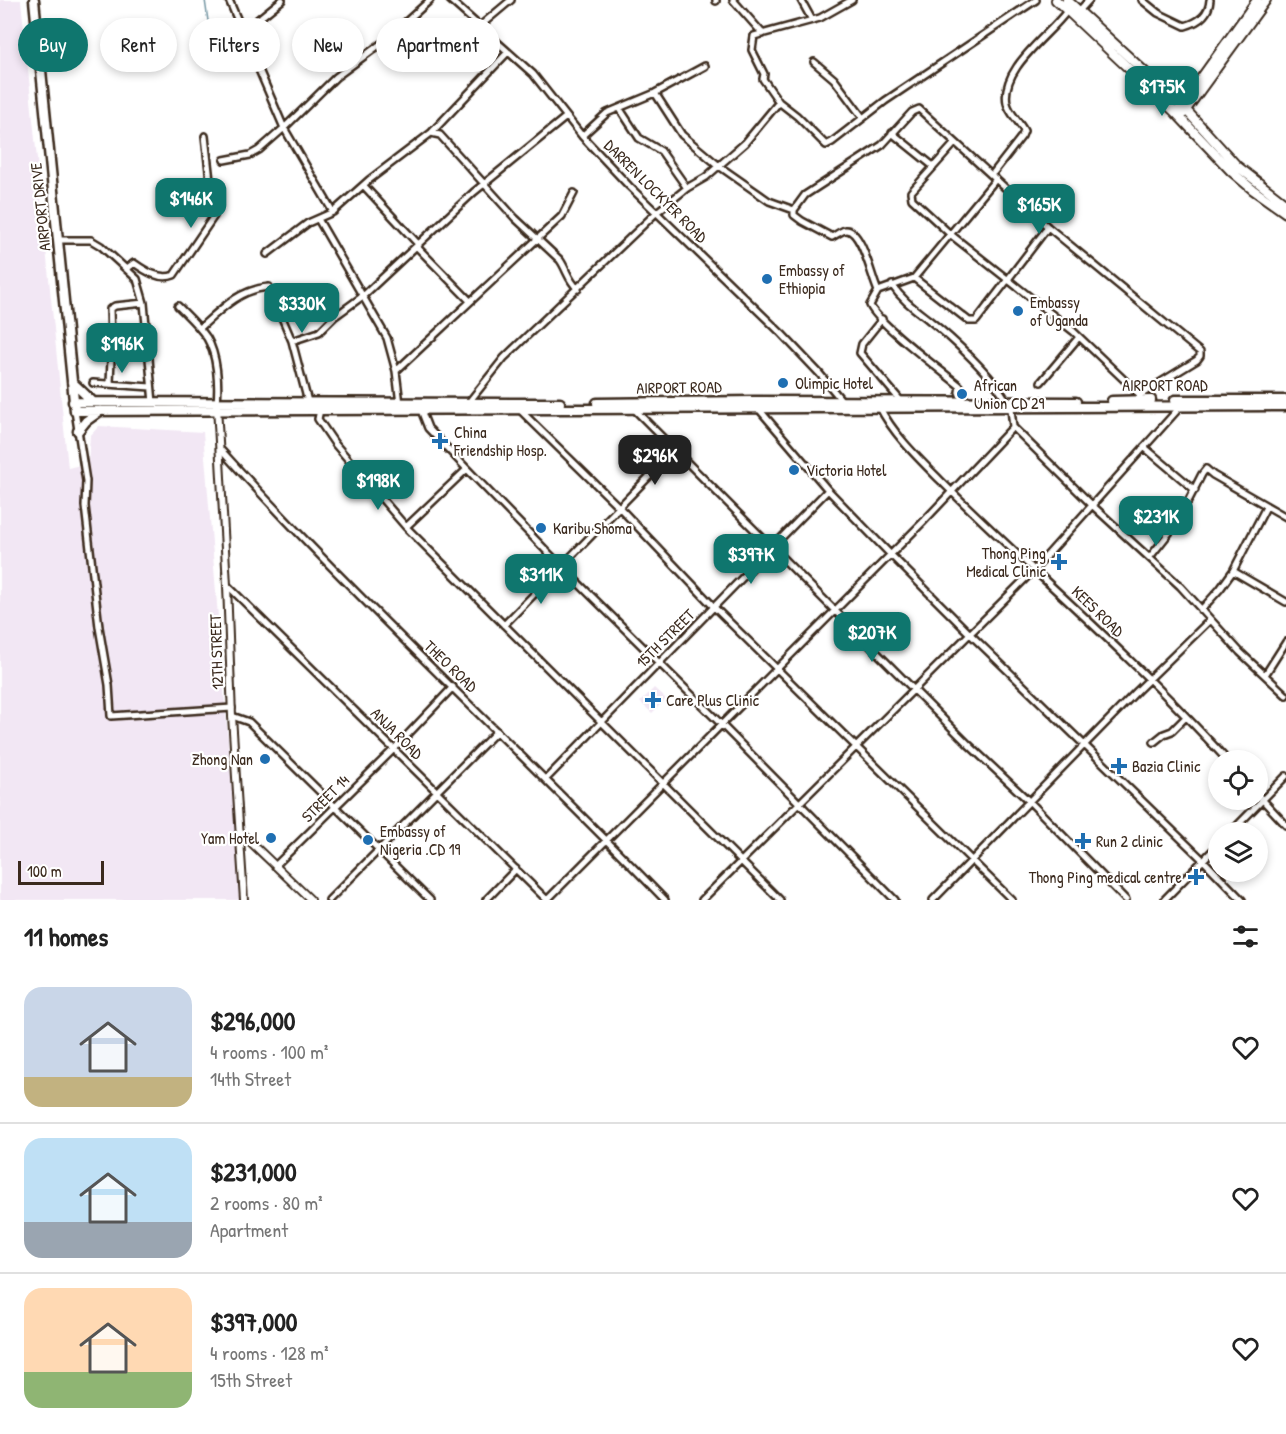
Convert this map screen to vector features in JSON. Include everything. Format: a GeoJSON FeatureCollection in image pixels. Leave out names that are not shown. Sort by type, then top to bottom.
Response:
{"type":"FeatureCollection","features":[{"type":"Feature","properties":{"kind":"main road","name":"AIRPORT DRIVE"},"geometry":{"type":"LineString","coordinates":[[34,0],[74,406]]}},
{"type":"Feature","properties":{"kind":"main road"},"geometry":{"type":"LineString","coordinates":[[1056,0],[1158,84],[1212,146],[1237,166],[1286,213]]}},
{"type":"Feature","properties":{"kind":"main road"},"geometry":{"type":"LineString","coordinates":[[1067,0],[1073,13],[1181,112]]}},
{"type":"Feature","properties":{"kind":"main road"},"geometry":{"type":"LineString","coordinates":[[1181,112],[1247,20],[1257,0]]}},
{"type":"Feature","properties":{"kind":"main road"},"geometry":{"type":"LineString","coordinates":[[1181,112],[1197,84],[1247,20],[1266,0]]}},
{"type":"Feature","properties":{"kind":"main road"},"geometry":{"type":"LineString","coordinates":[[1158,84],[1171,87],[1197,84]]}},
{"type":"Feature","properties":{"kind":"main road"},"geometry":{"type":"LineString","coordinates":[[1273,200],[1286,204]]}},
{"type":"Feature","properties":{"kind":"main road"},"geometry":{"type":"LineString","coordinates":[[71,382],[93,402]]}},
{"type":"Feature","properties":{"kind":"main road","name":"AIRPORT ROAD"},"geometry":{"type":"LineString","coordinates":[[74,406],[93,402],[320,410],[421,410],[519,406],[843,402],[879,405],[902,402],[963,402],[1009,405],[1139,398],[1282,403]]}},
{"type":"Feature","properties":{"kind":"main road","name":"AIRPORT ROAD"},"geometry":{"type":"LineString","coordinates":[[74,406],[101,410],[308,402],[400,404],[469,402],[519,406],[634,409],[756,404],[1181,405],[1282,403]]}},
{"type":"Feature","properties":{"kind":"main road"},"geometry":{"type":"LineString","coordinates":[[78,431],[86,421],[101,410]]}},
{"type":"Feature","properties":{"kind":"street"},"geometry":{"type":"LineString","coordinates":[[229,0],[237,18]]}},
{"type":"Feature","properties":{"kind":"street"},"geometry":{"type":"LineString","coordinates":[[260,18],[282,0]]}},
{"type":"Feature","properties":{"kind":"street"},"geometry":{"type":"LineString","coordinates":[[224,160],[254,153],[284,128],[336,77],[386,40],[430,0]]}},
{"type":"Feature","properties":{"kind":"street","name":"DARREN LOCKYER ROAD"},"geometry":{"type":"LineString","coordinates":[[450,0],[471,18]]}},
{"type":"Feature","properties":{"kind":"street"},"geometry":{"type":"LineString","coordinates":[[490,18],[511,0]]}},
{"type":"Feature","properties":{"kind":"street"},"geometry":{"type":"LineString","coordinates":[[733,0],[763,34]]}},
{"type":"Feature","properties":{"kind":"street"},"geometry":{"type":"LineString","coordinates":[[801,0],[813,20]]}},
{"type":"Feature","properties":{"kind":"street"},"geometry":{"type":"LineString","coordinates":[[852,0],[813,20],[754,36],[752,50],[764,74],[763,79],[779,102],[797,116],[826,145],[885,101],[1036,0]]}},
{"type":"Feature","properties":{"kind":"street"},"geometry":{"type":"LineString","coordinates":[[993,172],[1024,131],[1007,102],[1007,91],[1013,71],[1089,0]]}},
{"type":"Feature","properties":{"kind":"street"},"geometry":{"type":"LineString","coordinates":[[1142,0],[1158,13],[1185,26],[1202,19],[1209,0]]}},
{"type":"Feature","properties":{"kind":"street","name":"DARREN LOCKYER ROAD"},"geometry":{"type":"LineString","coordinates":[[500,44],[533,74],[566,117],[629,186],[782,334],[843,402]]}},
{"type":"Feature","properties":{"kind":"street"},"geometry":{"type":"LineString","coordinates":[[267,254],[308,223],[333,212],[431,133],[507,53]]}},
{"type":"Feature","properties":{"kind":"street"},"geometry":{"type":"LineString","coordinates":[[814,62],[834,79],[863,118]]}},
{"type":"Feature","properties":{"kind":"street"},"geometry":{"type":"LineString","coordinates":[[582,135],[607,113],[655,93],[705,66]]}},
{"type":"Feature","properties":{"kind":"street"},"geometry":{"type":"LineString","coordinates":[[260,72],[284,128],[333,212]]}},
{"type":"Feature","properties":{"kind":"street"},"geometry":{"type":"LineString","coordinates":[[655,93],[682,135],[719,166],[769,201],[794,210]]}},
{"type":"Feature","properties":{"kind":"street"},"geometry":{"type":"LineString","coordinates":[[469,402],[504,358],[657,212],[719,166],[745,143],[779,102]]}},
{"type":"Feature","properties":{"kind":"street"},"geometry":{"type":"LineString","coordinates":[[620,109],[639,138],[661,151],[687,188]]}},
{"type":"Feature","properties":{"kind":"street"},"geometry":{"type":"LineString","coordinates":[[878,291],[872,279],[865,252],[849,231],[845,230],[832,237],[802,221],[795,216],[794,210],[808,193],[882,145],[912,112],[919,109],[1048,227],[1200,352],[1200,356],[1139,398],[1078,337],[950,234],[910,197],[911,192],[955,142]]}},
{"type":"Feature","properties":{"kind":"street"},"geometry":{"type":"LineString","coordinates":[[292,341],[319,332],[334,317],[363,296],[484,184],[566,117]]}},
{"type":"Feature","properties":{"kind":"street"},"geometry":{"type":"LineString","coordinates":[[431,133],[440,135],[484,184],[560,260],[570,280],[578,289]]}},
{"type":"Feature","properties":{"kind":"street"},"geometry":{"type":"LineString","coordinates":[[892,133],[933,166]]}},
{"type":"Feature","properties":{"kind":"street"},"geometry":{"type":"LineString","coordinates":[[127,268],[134,263],[155,275],[169,278],[174,275],[214,216],[205,136]]}},
{"type":"Feature","properties":{"kind":"street"},"geometry":{"type":"LineString","coordinates":[[963,402],[959,392],[960,386],[882,319],[870,305],[878,291],[914,278],[996,179]]}},
{"type":"Feature","properties":{"kind":"street"},"geometry":{"type":"LineString","coordinates":[[364,186],[470,301]]}},
{"type":"Feature","properties":{"kind":"street"},"geometry":{"type":"LineString","coordinates":[[396,371],[564,213],[574,193]]}},
{"type":"Feature","properties":{"kind":"street"},"geometry":{"type":"LineString","coordinates":[[318,219],[387,338],[396,371],[400,404]]}},
{"type":"Feature","properties":{"kind":"street"},"geometry":{"type":"LineString","coordinates":[[914,278],[969,321],[974,322],[1048,227]]}},
{"type":"Feature","properties":{"kind":"street"},"geometry":{"type":"LineString","coordinates":[[58,240],[91,240],[127,268],[137,279],[144,303],[153,403]]}},
{"type":"Feature","properties":{"kind":"street"},"geometry":{"type":"LineString","coordinates":[[891,285],[902,299],[930,321],[993,381],[1009,405],[1013,427],[1093,506],[1180,586],[1210,620],[1286,695]]}},
{"type":"Feature","properties":{"kind":"street"},"geometry":{"type":"LineString","coordinates":[[200,328],[226,304],[243,294],[268,286],[271,288],[292,341],[308,402]]}},
{"type":"Feature","properties":{"kind":"street"},"geometry":{"type":"LineString","coordinates":[[110,384],[111,358],[107,351],[111,340],[111,307],[144,303]]}},
{"type":"Feature","properties":{"kind":"street"},"geometry":{"type":"LineString","coordinates":[[178,306],[200,328],[210,343],[218,385],[217,406]]}},
{"type":"Feature","properties":{"kind":"street"},"geometry":{"type":"LineString","coordinates":[[882,319],[862,344],[860,353],[902,402]]}},
{"type":"Feature","properties":{"kind":"street"},"geometry":{"type":"LineString","coordinates":[[1041,381],[1078,337]]}},
{"type":"Feature","properties":{"kind":"street"},"geometry":{"type":"LineString","coordinates":[[111,358],[116,353],[148,349]]}},
{"type":"Feature","properties":{"kind":"street"},"geometry":{"type":"LineString","coordinates":[[93,383],[151,387]]}},
{"type":"Feature","properties":{"kind":"street"},"geometry":{"type":"LineString","coordinates":[[756,404],[828,490],[891,555],[1242,900]]}},
{"type":"Feature","properties":{"kind":"street","name":"KEES ROAD"},"geometry":{"type":"LineString","coordinates":[[879,405],[890,424],[952,492],[1150,680],[1217,750]]}},
{"type":"Feature","properties":{"kind":"street"},"geometry":{"type":"LineString","coordinates":[[702,900],[1034,570],[1181,405]]}},
{"type":"Feature","properties":{"kind":"street"},"geometry":{"type":"LineString","coordinates":[[74,406],[86,481],[85,506],[99,627],[109,685],[111,716],[232,708]]}},
{"type":"Feature","properties":{"kind":"street","name":"12TH STREET"},"geometry":{"type":"LineString","coordinates":[[217,406],[232,716],[244,900]]}},
{"type":"Feature","properties":{"kind":"street"},"geometry":{"type":"LineString","coordinates":[[519,406],[714,607],[1012,900]]}},
{"type":"Feature","properties":{"kind":"street"},"geometry":{"type":"LineString","coordinates":[[634,409],[1126,900]]}},
{"type":"Feature","properties":{"kind":"street"},"geometry":{"type":"LineString","coordinates":[[320,410],[318,419],[335,444],[406,527],[780,900]]}},
{"type":"Feature","properties":{"kind":"street"},"geometry":{"type":"LineString","coordinates":[[421,410],[428,428],[467,469],[895,900]]}},
{"type":"Feature","properties":{"kind":"street"},"geometry":{"type":"LineString","coordinates":[[547,900],[891,555],[1013,427]]}},
{"type":"Feature","properties":{"kind":"street"},"geometry":{"type":"LineString","coordinates":[[1144,447],[1195,490]]}},
{"type":"Feature","properties":{"kind":"street","name":"THEO ROAD"},"geometry":{"type":"LineString","coordinates":[[220,449],[315,550],[665,900]]}},
{"type":"Feature","properties":{"kind":"street"},"geometry":{"type":"LineString","coordinates":[[504,625],[675,450]]}},
{"type":"Feature","properties":{"kind":"street"},"geometry":{"type":"LineString","coordinates":[[406,527],[467,469]]}},
{"type":"Feature","properties":{"kind":"street"},"geometry":{"type":"LineString","coordinates":[[1150,557],[1177,523],[1206,469],[1286,517]]}},
{"type":"Feature","properties":{"kind":"street","name":"15TH STREET"},"geometry":{"type":"LineString","coordinates":[[546,779],[828,490]]}},
{"type":"Feature","properties":{"kind":"street"},"geometry":{"type":"LineString","coordinates":[[1201,610],[1233,571],[1266,507]]}},
{"type":"Feature","properties":{"kind":"street"},"geometry":{"type":"LineString","coordinates":[[1233,571],[1286,602]]}},
{"type":"Feature","properties":{"kind":"street","name":"ANJA ROAD"},"geometry":{"type":"LineString","coordinates":[[227,585],[547,900]]}},
{"type":"Feature","properties":{"kind":"street"},"geometry":{"type":"LineString","coordinates":[[933,900],[1210,620]]}},
{"type":"Feature","properties":{"kind":"street"},"geometry":{"type":"LineString","coordinates":[[1265,675],[1286,642]]}},
{"type":"Feature","properties":{"kind":"street","name":"STREET 14"},"geometry":{"type":"LineString","coordinates":[[275,866],[394,749],[453,687]]}},
{"type":"Feature","properties":{"kind":"street"},"geometry":{"type":"LineString","coordinates":[[232,716],[249,722],[430,900]]}},
{"type":"Feature","properties":{"kind":"street"},"geometry":{"type":"LineString","coordinates":[[1154,742],[1172,731],[1186,717]]}},
{"type":"Feature","properties":{"kind":"street"},"geometry":{"type":"LineString","coordinates":[[329,900],[497,731]]}},
{"type":"Feature","properties":{"kind":"street"},"geometry":{"type":"LineString","coordinates":[[1268,795],[1286,776]]}},
{"type":"Feature","properties":{"kind":"street"},"geometry":{"type":"LineString","coordinates":[[1268,805],[1286,825]]}},
{"type":"Feature","properties":{"kind":"street"},"geometry":{"type":"LineString","coordinates":[[1241,822],[1253,810]]}},
{"type":"Feature","properties":{"kind":"street"},"geometry":{"type":"LineString","coordinates":[[239,831],[311,900]]}},
{"type":"Feature","properties":{"kind":"street"},"geometry":{"type":"LineString","coordinates":[[1164,900],[1208,855]]}},
{"type":"Feature","properties":{"kind":"street"},"geometry":{"type":"LineString","coordinates":[[486,900],[516,869]]}},
{"type":"Feature","properties":{"kind":"shaded area"},"geometry":{"type":"Polygon","coordinates":[[[0,0],[21,0],[23,18],[18,18],[18,72],[28,72],[68,468],[88,463],[90,436],[99,426],[203,432],[241,900],[0,900],[0,0]]]}},
{"type":"Feature","properties":{"kind":"shaded area","name":"Care Plus Clinic"},"geometry":{"type":"Polygon","coordinates":[[[654,688],[666,699],[652,713],[640,702],[654,688]]]}},
{"type":"Feature","properties":{"kind":"waterway"},"geometry":{"type":"LineString","coordinates":[[205,0],[208,18]]}},
{"type":"Feature","properties":{"kind":"place","name":"Embassy of Ethiopia"},"geometry":{"type":"Point","coordinates":[767,279]}},
{"type":"Feature","properties":{"kind":"place","name":"Embassy of Uganda"},"geometry":{"type":"Point","coordinates":[1018,311]}},
{"type":"Feature","properties":{"kind":"place","name":"Olimpic Hotel"},"geometry":{"type":"Point","coordinates":[783,383]}},
{"type":"Feature","properties":{"kind":"place","name":"African Union CD 29"},"geometry":{"type":"Point","coordinates":[962,394]}},
{"type":"Feature","properties":{"kind":"place","name":"China Friendship Hosp."},"geometry":{"type":"Point","coordinates":[440,441]}},
{"type":"Feature","properties":{"kind":"place","name":"Victoria Hotel"},"geometry":{"type":"Point","coordinates":[794,470]}},
{"type":"Feature","properties":{"kind":"place","name":"Karibu Shoma"},"geometry":{"type":"Point","coordinates":[541,528]}},
{"type":"Feature","properties":{"kind":"place","name":"Thong Ping Medical Clinic"},"geometry":{"type":"Point","coordinates":[1059,562]}},
{"type":"Feature","properties":{"kind":"place","name":"Care Plus Clinic"},"geometry":{"type":"Point","coordinates":[653,700]}},
{"type":"Feature","properties":{"kind":"place","name":"Zhong Nan"},"geometry":{"type":"Point","coordinates":[265,759]}},
{"type":"Feature","properties":{"kind":"place","name":"Bazia Clinic"},"geometry":{"type":"Point","coordinates":[1119,766]}},
{"type":"Feature","properties":{"kind":"place","name":"Yam Hotel"},"geometry":{"type":"Point","coordinates":[271,838]}},
{"type":"Feature","properties":{"kind":"place","name":"Embassy of Nigeria .CD 19"},"geometry":{"type":"Point","coordinates":[368,840]}},
{"type":"Feature","properties":{"kind":"place","name":"Run 2 clinic"},"geometry":{"type":"Point","coordinates":[1083,841]}},
{"type":"Feature","properties":{"kind":"place","name":"Thong Ping medical centre"},"geometry":{"type":"Point","coordinates":[1196,877]}}]}
